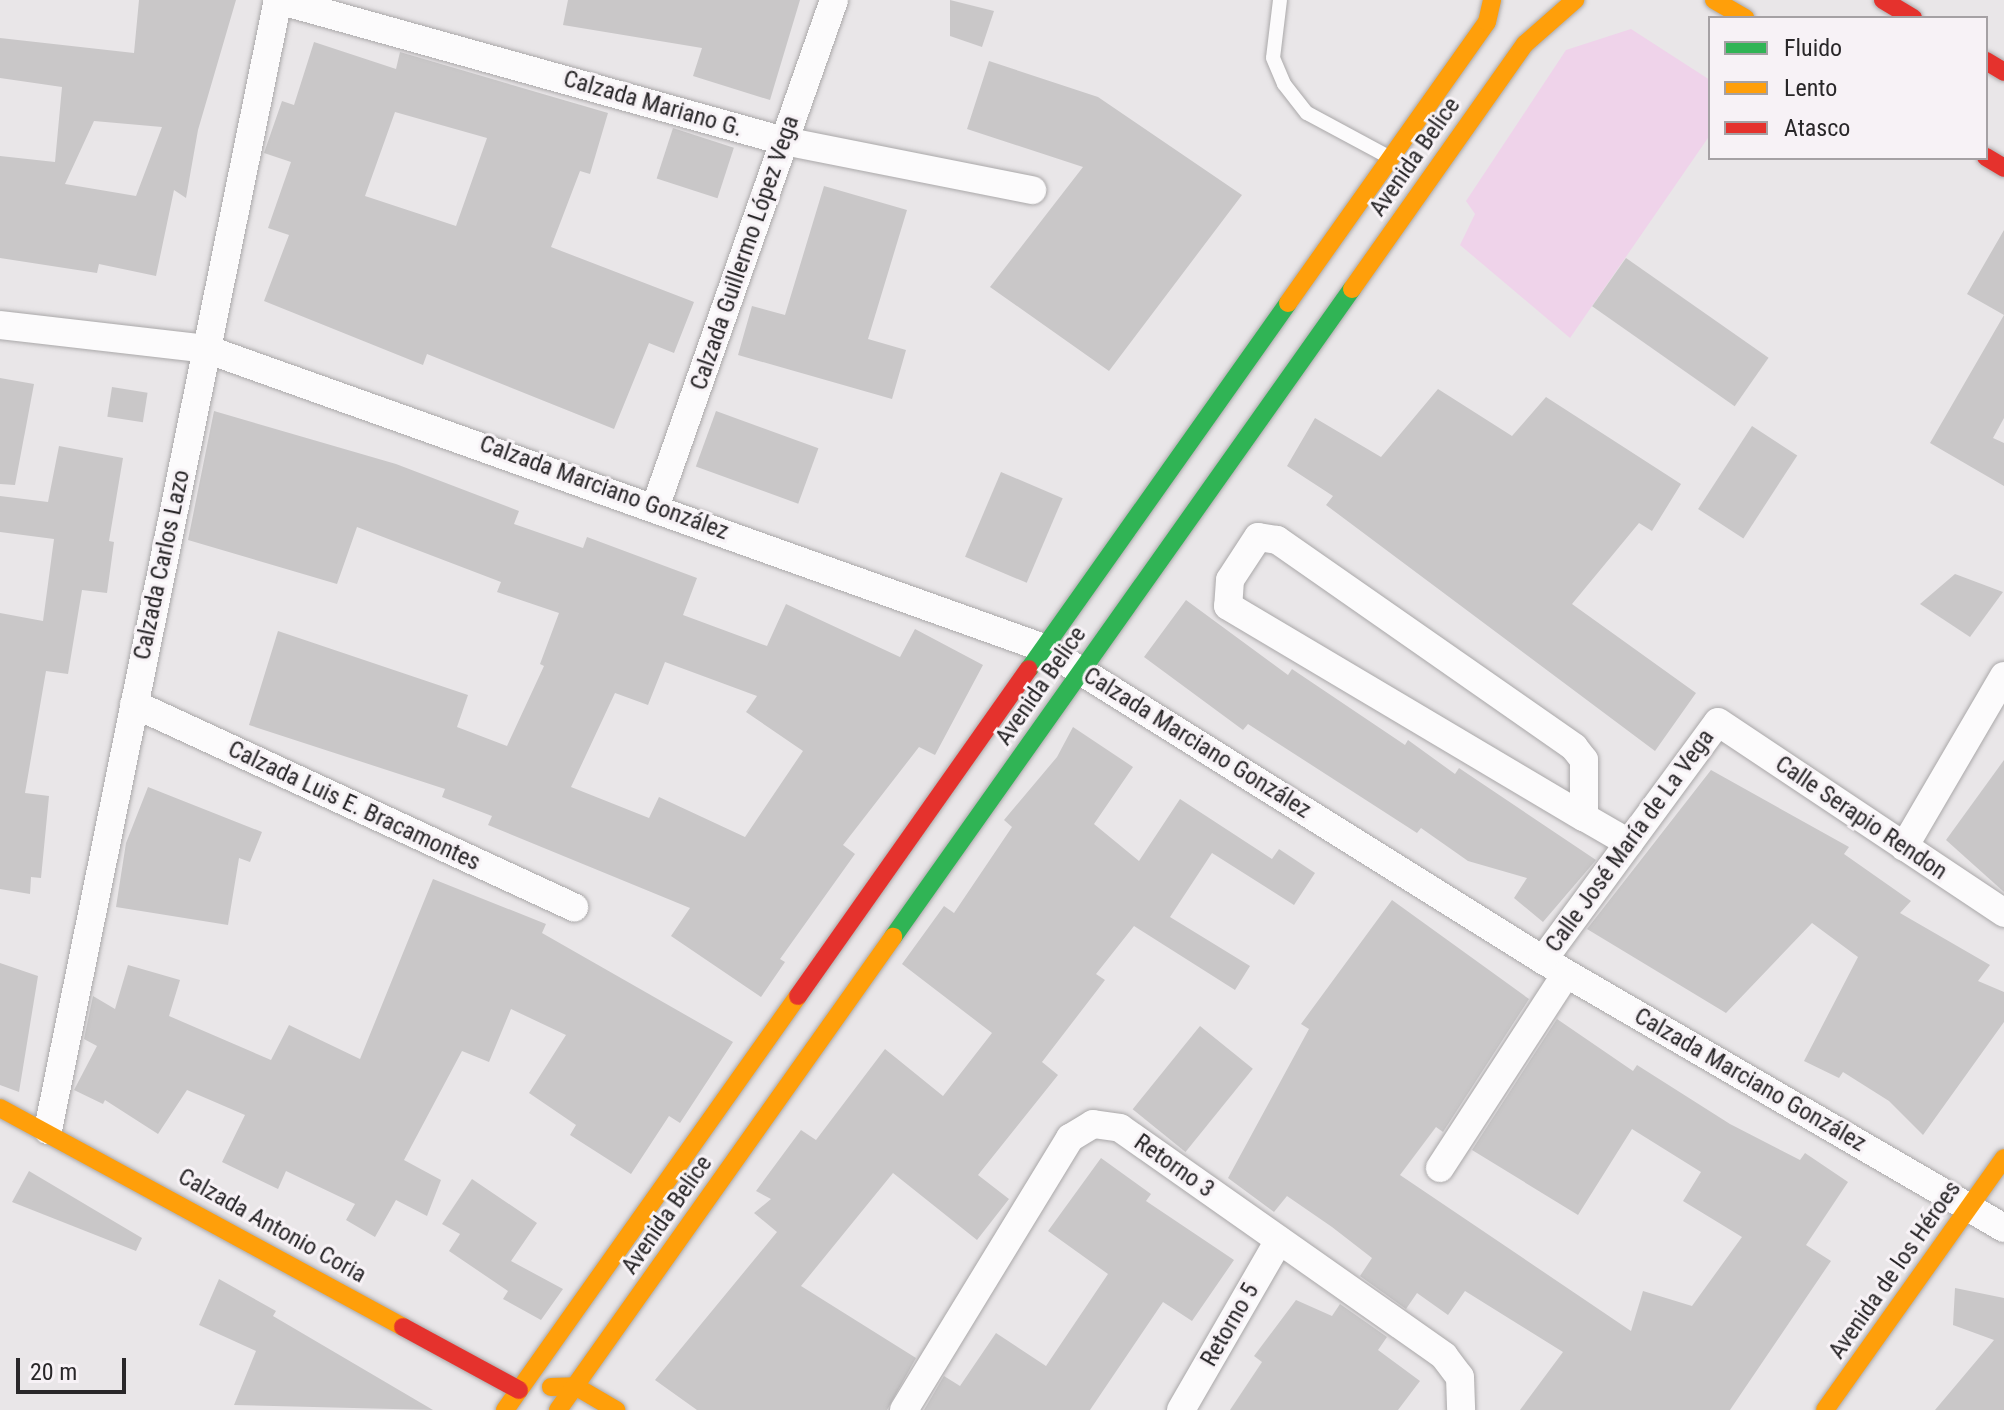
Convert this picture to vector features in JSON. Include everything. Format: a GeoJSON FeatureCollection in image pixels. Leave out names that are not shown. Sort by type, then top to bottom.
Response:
{"type":"FeatureCollection","features":[{"type":"Feature","properties":{"kind":"main road","name":"Avenida Belice"},"geometry":{"type":"LineString","coordinates":[[505,1410],[1487,22],[1492,0]]}},
{"type":"Feature","properties":{"kind":"main road","name":"Avenida Belice"},"geometry":{"type":"LineString","coordinates":[[558,1410],[1525,44],[1575,0]]}},
{"type":"Feature","properties":{"kind":"main road"},"geometry":{"type":"LineString","coordinates":[[1714,0],[1742,16]]}},
{"type":"Feature","properties":{"kind":"main road"},"geometry":{"type":"LineString","coordinates":[[1883,0],[1910,16]]}},
{"type":"Feature","properties":{"kind":"main road","name":"Calzada Antonio Coria"},"geometry":{"type":"LineString","coordinates":[[0,1108],[48,1130],[519,1390]]}},
{"type":"Feature","properties":{"kind":"main road","name":"Avenida de los Héroes"},"geometry":{"type":"LineString","coordinates":[[1825,1410],[2004,1158]]}},
{"type":"Feature","properties":{"kind":"main road"},"geometry":{"type":"LineString","coordinates":[[530,1410],[519,1390],[575,1386],[616,1410]]}},
{"type":"Feature","properties":{"kind":"street","name":"Calzada Mariano G."},"geometry":{"type":"LineString","coordinates":[[278,0],[784,141],[1032,190]]}},
{"type":"Feature","properties":{"kind":"street","name":"Calzada Carlos Lazo"},"geometry":{"type":"LineString","coordinates":[[48,1130],[278,0]]}},
{"type":"Feature","properties":{"kind":"street","name":"Calzada Guillermo López Vega"},"geometry":{"type":"LineString","coordinates":[[656,505],[834,0]]}},
{"type":"Feature","properties":{"kind":"street","name":"Calzada Marciano González"},"geometry":{"type":"LineString","coordinates":[[0,325],[206,349],[656,505],[1044,648],[1555,967],[2004,1228]]}},
{"type":"Feature","properties":{"kind":"street"},"geometry":{"type":"LineString","coordinates":[[1584,817],[1584,760],[1574,747],[1277,540],[1258,537],[1230,580],[1228,606],[1584,817],[1629,843]]}},
{"type":"Feature","properties":{"kind":"street"},"geometry":{"type":"LineString","coordinates":[[1904,847],[2004,676]]}},
{"type":"Feature","properties":{"kind":"street","name":"Calzada Luis E. Bracamontes"},"geometry":{"type":"LineString","coordinates":[[134,704],[574,907]]}},
{"type":"Feature","properties":{"kind":"street","name":"Calle José María de La Vega"},"geometry":{"type":"LineString","coordinates":[[1440,1168],[1629,843],[1718,722]]}},
{"type":"Feature","properties":{"kind":"street","name":"Calle Serapio Rendon"},"geometry":{"type":"LineString","coordinates":[[1718,722],[2004,913]]}},
{"type":"Feature","properties":{"kind":"street","name":"Retorno 3"},"geometry":{"type":"LineString","coordinates":[[904,1410],[1070,1138],[1093,1124],[1120,1128],[1444,1356],[1460,1377],[1461,1410]]}},
{"type":"Feature","properties":{"kind":"street","name":"Retorno 5"},"geometry":{"type":"LineString","coordinates":[[1181,1410],[1279,1240]]}},
{"type":"Feature","properties":{"kind":"lane"},"geometry":{"type":"LineString","coordinates":[[1280,0],[1273,58],[1284,84],[1307,113],[1390,158]]}},
{"type":"Feature","properties":{"kind":"shaded area"},"geometry":{"type":"Polygon","coordinates":[[[1631,29],[1708,79],[1708,138],[1570,338],[1460,245],[1475,214],[1466,201],[1566,50],[1631,29]]]}},
{"type":"Feature","properties":{"kind":"building"},"geometry":{"type":"Polygon","coordinates":[[[139,0],[236,0],[198,130],[186,198],[174,190],[156,276],[99,264],[97,273],[0,258],[0,156],[55,162],[62,87],[0,78],[0,38],[134,53],[139,0]],[[94,121],[65,184],[136,196],[162,127],[94,121]]]}},
{"type":"Feature","properties":{"kind":"building"},"geometry":{"type":"Polygon","coordinates":[[[568,0],[800,0],[770,100],[693,76],[702,48],[563,25],[568,0]]]}},
{"type":"Feature","properties":{"kind":"building"},"geometry":{"type":"Polygon","coordinates":[[[950,0],[994,11],[982,47],[950,36],[950,0]]]}},
{"type":"Feature","properties":{"kind":"building"},"geometry":{"type":"Polygon","coordinates":[[[314,42],[396,69],[400,52],[608,113],[590,174],[580,171],[551,247],[694,302],[674,353],[649,343],[614,429],[427,354],[423,365],[264,301],[289,235],[268,228],[291,162],[264,153],[282,101],[294,105],[314,42]],[[395,112],[365,196],[456,226],[487,138],[395,112]]]}},
{"type":"Feature","properties":{"kind":"building"},"geometry":{"type":"Polygon","coordinates":[[[989,61],[1098,97],[1242,195],[1109,371],[990,287],[1083,167],[967,129],[989,61]]]}},
{"type":"Feature","properties":{"kind":"building"},"geometry":{"type":"Polygon","coordinates":[[[673,128],[734,148],[717,198],[657,178],[673,128]]]}},
{"type":"Feature","properties":{"kind":"building"},"geometry":{"type":"Polygon","coordinates":[[[824,186],[907,210],[868,339],[906,350],[892,399],[738,355],[752,306],[785,315],[824,186]]]}},
{"type":"Feature","properties":{"kind":"building"},"geometry":{"type":"Polygon","coordinates":[[[2004,230],[2004,315],[1967,294],[2004,230]]]}},
{"type":"Feature","properties":{"kind":"building"},"geometry":{"type":"Polygon","coordinates":[[[1626,258],[1769,358],[1735,406],[1592,306],[1626,258]]]}},
{"type":"Feature","properties":{"kind":"building"},"geometry":{"type":"Polygon","coordinates":[[[2004,315],[2004,418],[1993,438],[2004,443],[2004,486],[1930,443],[2004,315]]]}},
{"type":"Feature","properties":{"kind":"building"},"geometry":{"type":"Polygon","coordinates":[[[0,378],[34,384],[15,485],[0,484],[0,378]]]}},
{"type":"Feature","properties":{"kind":"building"},"geometry":{"type":"Polygon","coordinates":[[[112,387],[148,393],[143,422],[107,417],[112,387]]]}},
{"type":"Feature","properties":{"kind":"building"},"geometry":{"type":"Polygon","coordinates":[[[1438,389],[1512,436],[1546,397],[1681,484],[1652,531],[1639,523],[1572,604],[1696,693],[1655,751],[1326,505],[1333,496],[1287,466],[1315,418],[1381,457],[1438,389]]]}},
{"type":"Feature","properties":{"kind":"building"},"geometry":{"type":"Polygon","coordinates":[[[214,411],[396,464],[519,511],[514,524],[583,548],[587,537],[697,578],[683,615],[767,646],[786,604],[900,657],[915,629],[983,665],[935,755],[919,747],[843,845],[855,854],[780,959],[785,962],[761,997],[671,936],[690,908],[488,825],[492,816],[442,797],[445,789],[249,725],[278,631],[468,695],[457,727],[507,746],[544,666],[540,664],[559,613],[497,592],[501,582],[357,527],[337,584],[188,540],[214,411]],[[665,662],[648,705],[615,693],[571,787],[649,818],[659,797],[745,837],[803,751],[746,712],[757,696],[665,662]]]}},
{"type":"Feature","properties":{"kind":"building"},"geometry":{"type":"Polygon","coordinates":[[[716,411],[818,448],[798,504],[696,466],[716,411]]]}},
{"type":"Feature","properties":{"kind":"building"},"geometry":{"type":"Polygon","coordinates":[[[1752,426],[1797,455],[1743,538],[1698,509],[1752,426]]]}},
{"type":"Feature","properties":{"kind":"building"},"geometry":{"type":"Polygon","coordinates":[[[59,446],[123,458],[109,541],[114,542],[107,593],[82,590],[68,674],[46,671],[25,793],[49,796],[41,878],[31,877],[30,894],[0,889],[0,613],[43,621],[54,539],[0,532],[0,496],[48,502],[59,446]]]}},
{"type":"Feature","properties":{"kind":"building"},"geometry":{"type":"Polygon","coordinates":[[[1001,472],[1063,498],[1027,583],[965,557],[1001,472]]]}},
{"type":"Feature","properties":{"kind":"building"},"geometry":{"type":"Polygon","coordinates":[[[1955,574],[2003,592],[1970,637],[1920,604],[1955,574]]]}},
{"type":"Feature","properties":{"kind":"building"},"geometry":{"type":"Polygon","coordinates":[[[1186,600],[1288,675],[1292,669],[1405,745],[1408,740],[1455,774],[1459,768],[1596,860],[1543,922],[1514,898],[1527,878],[1468,861],[1421,828],[1417,833],[1248,724],[1243,730],[1144,657],[1186,600]]]}},
{"type":"Feature","properties":{"kind":"building"},"geometry":{"type":"Polygon","coordinates":[[[1073,727],[1133,767],[1094,824],[1139,861],[1180,799],[1272,859],[1279,849],[1315,873],[1294,905],[1212,853],[1170,917],[1250,966],[1235,990],[1134,926],[1096,974],[1105,980],[1042,1062],[1058,1075],[978,1175],[1009,1199],[977,1240],[893,1173],[801,1286],[916,1358],[887,1410],[697,1410],[655,1380],[777,1232],[754,1213],[771,1199],[756,1191],[801,1130],[816,1140],[885,1049],[943,1096],[992,1033],[902,964],[944,906],[954,913],[1012,827],[1004,820],[1057,757],[1073,727]]]}},
{"type":"Feature","properties":{"kind":"building"},"geometry":{"type":"Polygon","coordinates":[[[2004,760],[2004,892],[1946,840],[2004,760]]]}},
{"type":"Feature","properties":{"kind":"building"},"geometry":{"type":"Polygon","coordinates":[[[1711,770],[1849,847],[1844,854],[1911,901],[1900,913],[1990,965],[1978,981],[2004,992],[2004,1022],[1923,1135],[1889,1101],[1843,1072],[1839,1078],[1804,1061],[1858,957],[1812,923],[1726,1013],[1587,929],[1711,770]]]}},
{"type":"Feature","properties":{"kind":"building"},"geometry":{"type":"Polygon","coordinates":[[[148,787],[262,832],[250,862],[239,858],[228,925],[116,907],[126,843],[148,787]]]}},
{"type":"Feature","properties":{"kind":"building"},"geometry":{"type":"Polygon","coordinates":[[[433,879],[546,924],[542,933],[733,1042],[680,1123],[669,1116],[631,1174],[570,1135],[576,1125],[529,1093],[566,1035],[511,1009],[489,1062],[462,1051],[404,1160],[441,1180],[427,1216],[396,1200],[375,1237],[346,1220],[355,1204],[286,1171],[278,1189],[222,1162],[245,1115],[187,1090],[158,1134],[105,1100],[103,1104],[74,1090],[97,1046],[84,1039],[93,996],[115,1009],[128,965],[180,980],[169,1016],[271,1060],[289,1025],[360,1059],[433,879]]]}},
{"type":"Feature","properties":{"kind":"building"},"geometry":{"type":"Polygon","coordinates":[[[1392,900],[1529,999],[1443,1132],[1436,1127],[1400,1175],[1631,1331],[1643,1291],[1692,1306],[1742,1237],[1683,1201],[1701,1172],[1632,1129],[1578,1215],[1472,1150],[1557,1019],[1633,1071],[1637,1065],[1730,1124],[1800,1160],[1805,1153],[1848,1182],[1806,1245],[1831,1261],[1730,1410],[1520,1410],[1563,1352],[1465,1291],[1448,1315],[1417,1293],[1406,1309],[1360,1276],[1372,1258],[1332,1227],[1287,1196],[1274,1212],[1228,1178],[1309,1029],[1301,1024],[1392,900]]]}},
{"type":"Feature","properties":{"kind":"building"},"geometry":{"type":"Polygon","coordinates":[[[0,963],[38,976],[19,1092],[0,1085],[0,963]]]}},
{"type":"Feature","properties":{"kind":"building"},"geometry":{"type":"Polygon","coordinates":[[[1200,1026],[1253,1069],[1186,1152],[1133,1109],[1200,1026]]]}},
{"type":"Feature","properties":{"kind":"building"},"geometry":{"type":"Polygon","coordinates":[[[1101,1158],[1151,1194],[1146,1201],[1234,1260],[1192,1321],[1163,1302],[1090,1410],[924,1410],[944,1376],[960,1386],[996,1333],[1046,1366],[1108,1274],[1048,1231],[1101,1158]]]}},
{"type":"Feature","properties":{"kind":"building"},"geometry":{"type":"Polygon","coordinates":[[[29,1171],[142,1238],[136,1251],[12,1202],[29,1171]]]}},
{"type":"Feature","properties":{"kind":"building"},"geometry":{"type":"Polygon","coordinates":[[[472,1179],[537,1223],[511,1261],[563,1289],[541,1320],[503,1299],[508,1291],[449,1251],[460,1234],[442,1224],[472,1179]]]}},
{"type":"Feature","properties":{"kind":"building"},"geometry":{"type":"Polygon","coordinates":[[[219,1279],[276,1311],[273,1316],[433,1410],[234,1405],[256,1351],[199,1325],[219,1279]]]}},
{"type":"Feature","properties":{"kind":"building"},"geometry":{"type":"Polygon","coordinates":[[[1955,1288],[2004,1298],[2004,1410],[1935,1410],[1994,1340],[1953,1325],[1955,1288]]]}},
{"type":"Feature","properties":{"kind":"building"},"geometry":{"type":"Polygon","coordinates":[[[1296,1300],[1332,1316],[1340,1304],[1387,1337],[1378,1350],[1420,1381],[1398,1410],[1230,1410],[1262,1362],[1254,1356],[1296,1300]]]}},
{"type":"Feature","properties":{"kind":"traffic: fast"},"geometry":{"type":"LineString","coordinates":[[893,937],[1352,289]]}},
{"type":"Feature","properties":{"kind":"traffic: fast"},"geometry":{"type":"LineString","coordinates":[[1029,669],[1288,303]]}},
{"type":"Feature","properties":{"kind":"traffic: slow"},"geometry":{"type":"LineString","coordinates":[[1288,303],[1487,22],[1492,0]]}},
{"type":"Feature","properties":{"kind":"traffic: slow"},"geometry":{"type":"LineString","coordinates":[[1352,289],[1525,44],[1575,0]]}},
{"type":"Feature","properties":{"kind":"traffic: slow"},"geometry":{"type":"LineString","coordinates":[[1714,0],[1742,16]]}},
{"type":"Feature","properties":{"kind":"traffic: slow"},"geometry":{"type":"LineString","coordinates":[[558,1410],[893,937]]}},
{"type":"Feature","properties":{"kind":"traffic: slow"},"geometry":{"type":"LineString","coordinates":[[505,1410],[798,996]]}},
{"type":"Feature","properties":{"kind":"traffic: slow"},"geometry":{"type":"LineString","coordinates":[[0,1108],[403,1327]]}},
{"type":"Feature","properties":{"kind":"traffic: slow"},"geometry":{"type":"LineString","coordinates":[[1825,1410],[2004,1158]]}},
{"type":"Feature","properties":{"kind":"traffic: slow"},"geometry":{"type":"LineString","coordinates":[[551,1387],[575,1386],[616,1410]]}},
{"type":"Feature","properties":{"kind":"traffic: jam"},"geometry":{"type":"LineString","coordinates":[[1883,0],[1910,16]]}},
{"type":"Feature","properties":{"kind":"traffic: jam"},"geometry":{"type":"LineString","coordinates":[[1988,62],[2004,72]]}},
{"type":"Feature","properties":{"kind":"traffic: jam"},"geometry":{"type":"LineString","coordinates":[[1988,158],[2004,168]]}},
{"type":"Feature","properties":{"kind":"traffic: jam"},"geometry":{"type":"LineString","coordinates":[[798,996],[1029,669]]}},
{"type":"Feature","properties":{"kind":"traffic: jam"},"geometry":{"type":"LineString","coordinates":[[403,1327],[519,1390]]}}]}
